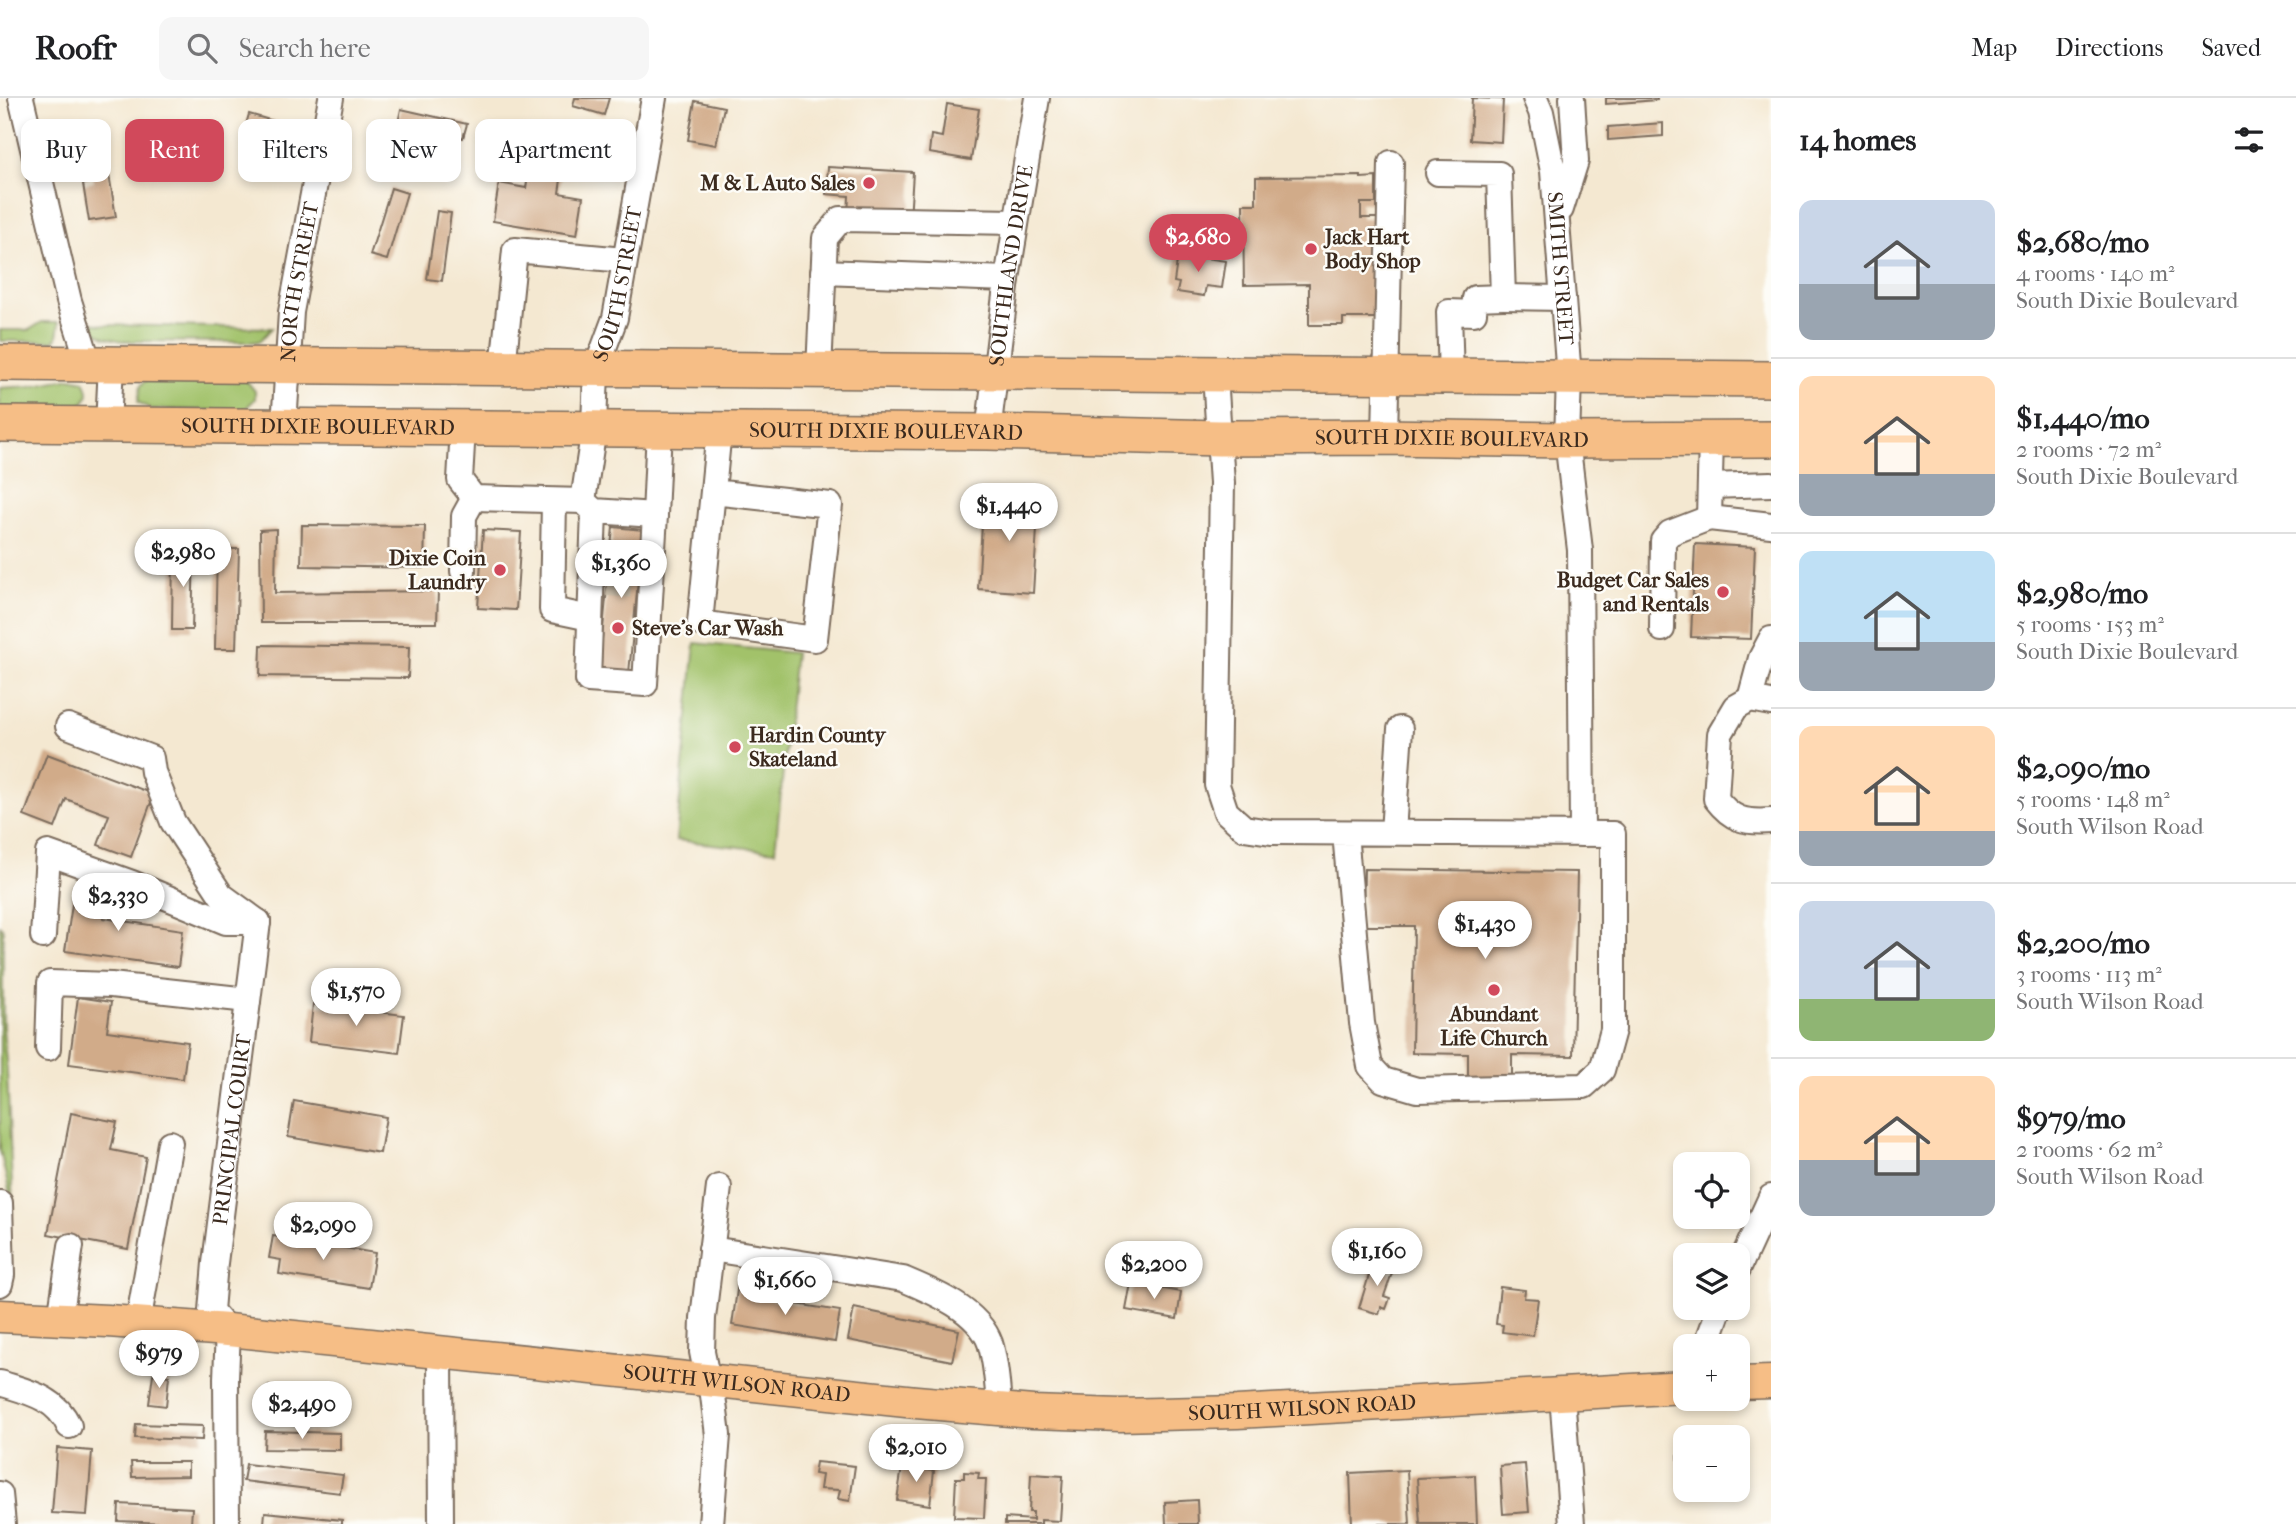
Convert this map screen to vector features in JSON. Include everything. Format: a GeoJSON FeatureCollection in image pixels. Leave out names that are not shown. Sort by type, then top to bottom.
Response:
{"type":"FeatureCollection","features":[{"type":"Feature","properties":{"kind":"highway"},"geometry":{"type":"LineString","coordinates":[[0,363],[1771,379]]}},
{"type":"Feature","properties":{"kind":"highway","name":"SOUTH DIXIE BOULEVARD"},"geometry":{"type":"LineString","coordinates":[[0,424],[988,432],[1219,438],[1771,439]]}},
{"type":"Feature","properties":{"kind":"main road","name":"SOUTH WILSON ROAD"},"geometry":{"type":"LineString","coordinates":[[0,1316],[228,1330],[999,1409],[1120,1415],[1237,1412],[1673,1388]]}},
{"type":"Feature","properties":{"kind":"main road"},"geometry":{"type":"LineString","coordinates":[[1750,1383],[1771,1381]]}},
{"type":"Feature","properties":{"kind":"street","name":"NORTH STREET"},"geometry":{"type":"LineString","coordinates":[[284,426],[291,312],[331,98]]}},
{"type":"Feature","properties":{"kind":"street","name":"SOUTH STREET"},"geometry":{"type":"LineString","coordinates":[[654,98],[612,328],[596,369],[588,506],[599,583],[590,618],[588,680],[645,684],[644,586],[655,515]]}},
{"type":"Feature","properties":{"kind":"street","name":"SOUTHLAND DRIVE"},"geometry":{"type":"LineString","coordinates":[[988,432],[1007,279],[1037,98]]}},
{"type":"Feature","properties":{"kind":"street","name":"SMITH STREET"},"geometry":{"type":"LineString","coordinates":[[1535,98],[1541,112],[1553,171],[1569,377],[1567,440],[1580,550],[1582,834]]}},
{"type":"Feature","properties":{"kind":"street"},"geometry":{"type":"LineString","coordinates":[[1557,223],[1576,161],[1572,98]]}},
{"type":"Feature","properties":{"kind":"street"},"geometry":{"type":"LineString","coordinates":[[24,103],[69,301],[100,364],[108,426]]}},
{"type":"Feature","properties":{"kind":"street"},"geometry":{"type":"LineString","coordinates":[[1385,437],[1391,163]]}},
{"type":"Feature","properties":{"kind":"street"},"geometry":{"type":"LineString","coordinates":[[1438,173],[1499,174],[1503,297]]}},
{"type":"Feature","properties":{"kind":"street"},"geometry":{"type":"LineString","coordinates":[[819,371],[825,239],[841,219],[1016,222]]}},
{"type":"Feature","properties":{"kind":"street"},"geometry":{"type":"LineString","coordinates":[[503,368],[515,250],[624,260]]}},
{"type":"Feature","properties":{"kind":"street"},"geometry":{"type":"LineString","coordinates":[[823,272],[1007,279]]}},
{"type":"Feature","properties":{"kind":"street"},"geometry":{"type":"LineString","coordinates":[[1451,378],[1449,312],[1474,313],[1475,298],[1563,298]]}},
{"type":"Feature","properties":{"kind":"street"},"geometry":{"type":"LineString","coordinates":[[1214,375],[1222,483],[1217,785],[1226,812],[1244,828],[1271,832],[1614,834],[1612,1030],[1602,1070],[1584,1086],[1417,1090],[1383,1080],[1370,1066],[1362,1023],[1345,833]]}},
{"type":"Feature","properties":{"kind":"street"},"geometry":{"type":"LineString","coordinates":[[463,427],[460,480],[474,498],[554,501],[655,515],[660,429]]}},
{"type":"Feature","properties":{"kind":"street"},"geometry":{"type":"LineString","coordinates":[[713,492],[830,505],[815,639],[700,623],[719,430]]}},
{"type":"Feature","properties":{"kind":"street"},"geometry":{"type":"LineString","coordinates":[[1709,518],[1711,438]]}},
{"type":"Feature","properties":{"kind":"street"},"geometry":{"type":"LineString","coordinates":[[1710,486],[1771,484]]}},
{"type":"Feature","properties":{"kind":"street"},"geometry":{"type":"LineString","coordinates":[[463,571],[464,516],[474,498]]}},
{"type":"Feature","properties":{"kind":"street"},"geometry":{"type":"LineString","coordinates":[[554,501],[552,610],[590,618]]}},
{"type":"Feature","properties":{"kind":"street"},"geometry":{"type":"LineString","coordinates":[[1662,629],[1663,541],[1670,533],[1709,518],[1771,525]]}},
{"type":"Feature","properties":{"kind":"street"},"geometry":{"type":"LineString","coordinates":[[552,581],[599,583]]}},
{"type":"Feature","properties":{"kind":"street"},"geometry":{"type":"LineString","coordinates":[[1771,639],[1761,658],[1761,701],[1736,708],[1720,734],[1716,799],[1727,813],[1752,822],[1771,821]]}},
{"type":"Feature","properties":{"kind":"street"},"geometry":{"type":"LineString","coordinates":[[68,726],[151,758],[153,772],[173,822],[221,895],[258,922]]}},
{"type":"Feature","properties":{"kind":"street"},"geometry":{"type":"LineString","coordinates":[[1393,832],[1400,729]]}},
{"type":"Feature","properties":{"kind":"street"},"geometry":{"type":"LineString","coordinates":[[43,936],[48,853],[132,883],[226,922],[258,922]]}},
{"type":"Feature","properties":{"kind":"street","name":"PRINCIPAL COURT"},"geometry":{"type":"LineString","coordinates":[[228,1330],[211,1311],[258,922]]}},
{"type":"Feature","properties":{"kind":"street"},"geometry":{"type":"LineString","coordinates":[[48,1048],[50,983],[111,985],[248,1000]]}},
{"type":"Feature","properties":{"kind":"street"},"geometry":{"type":"LineString","coordinates":[[138,1323],[170,1143]]}},
{"type":"Feature","properties":{"kind":"street"},"geometry":{"type":"LineString","coordinates":[[712,1524],[718,1436],[717,1411],[702,1352],[703,1318],[719,1187]]}},
{"type":"Feature","properties":{"kind":"street"},"geometry":{"type":"LineString","coordinates":[[1750,1243],[1771,1197]]}},
{"type":"Feature","properties":{"kind":"street"},"geometry":{"type":"LineString","coordinates":[[0,1204],[0,1284]]}},
{"type":"Feature","properties":{"kind":"street"},"geometry":{"type":"LineString","coordinates":[[60,1319],[71,1246]]}},
{"type":"Feature","properties":{"kind":"street"},"geometry":{"type":"LineString","coordinates":[[712,1249],[904,1279],[927,1289],[965,1312],[979,1325],[990,1343],[999,1409]]}},
{"type":"Feature","properties":{"kind":"street"},"geometry":{"type":"LineString","coordinates":[[227,1524],[228,1330]]}},
{"type":"Feature","properties":{"kind":"street"},"geometry":{"type":"LineString","coordinates":[[440,1352],[441,1521]]}},
{"type":"Feature","properties":{"kind":"street"},"geometry":{"type":"LineString","coordinates":[[0,1383],[34,1394],[52,1404],[63,1412],[69,1426]]}},
{"type":"Feature","properties":{"kind":"street"},"geometry":{"type":"LineString","coordinates":[[1562,1395],[1572,1524]]}},
{"type":"Feature","properties":{"kind":"street"},"geometry":{"type":"LineString","coordinates":[[0,1494],[3,1524]]}},
{"type":"Feature","properties":{"kind":"green space"},"geometry":{"type":"Polygon","coordinates":[[[42,322],[59,322],[57,338],[53,341],[0,341],[0,330],[29,330],[42,322]]]}},
{"type":"Feature","properties":{"kind":"green space"},"geometry":{"type":"Polygon","coordinates":[[[87,322],[103,325],[272,328],[260,341],[253,342],[122,341],[105,337],[94,331],[87,322]]]}},
{"type":"Feature","properties":{"kind":"green space"},"geometry":{"type":"Polygon","coordinates":[[[71,378],[84,381],[88,390],[85,401],[74,408],[0,408],[0,388],[30,386],[71,378]]]}},
{"type":"Feature","properties":{"kind":"green space"},"geometry":{"type":"Polygon","coordinates":[[[147,379],[246,380],[255,391],[255,399],[243,411],[151,409],[138,402],[141,385],[147,379]]]}},
{"type":"Feature","properties":{"kind":"green space","name":"Hardin County Skateland"},"geometry":{"type":"Polygon","coordinates":[[[695,643],[795,653],[775,851],[676,840],[695,643]]]}},
{"type":"Feature","properties":{"kind":"green space"},"geometry":{"type":"Polygon","coordinates":[[[0,926],[3,929],[3,1028],[13,1208],[0,1150],[0,926]]]}},
{"type":"Feature","properties":{"kind":"building"},"geometry":{"type":"Polygon","coordinates":[[[575,98],[609,98],[604,115],[573,106],[575,98]]]}},
{"type":"Feature","properties":{"kind":"building"},"geometry":{"type":"Polygon","coordinates":[[[1472,98],[1503,99],[1501,142],[1470,140],[1472,98]]]}},
{"type":"Feature","properties":{"kind":"building"},"geometry":{"type":"Polygon","coordinates":[[[1606,98],[1657,98],[1657,100],[1606,104],[1606,98]]]}},
{"type":"Feature","properties":{"kind":"building"},"geometry":{"type":"Polygon","coordinates":[[[695,101],[724,107],[716,145],[688,140],[695,101]]]}},
{"type":"Feature","properties":{"kind":"building"},"geometry":{"type":"Polygon","coordinates":[[[947,104],[979,109],[971,160],[929,153],[931,135],[942,137],[947,104]]]}},
{"type":"Feature","properties":{"kind":"building"},"geometry":{"type":"Polygon","coordinates":[[[401,109],[445,119],[399,119],[401,109]]]}},
{"type":"Feature","properties":{"kind":"building"},"geometry":{"type":"Polygon","coordinates":[[[249,114],[266,119],[248,119],[249,114]]]}},
{"type":"Feature","properties":{"kind":"building"},"geometry":{"type":"Polygon","coordinates":[[[461,123],[467,124],[461,138],[461,123]]]}},
{"type":"Feature","properties":{"kind":"building"},"geometry":{"type":"Polygon","coordinates":[[[1663,123],[1663,136],[1608,140],[1608,127],[1663,123]]]}},
{"type":"Feature","properties":{"kind":"building","name":"M & L Auto Sales"},"geometry":{"type":"Polygon","coordinates":[[[828,167],[913,172],[910,220],[848,216],[849,196],[826,194],[828,167]]]}},
{"type":"Feature","properties":{"kind":"building","name":"Jack Hart Body Shop"},"geometry":{"type":"Polygon","coordinates":[[[1256,177],[1376,177],[1376,203],[1361,203],[1361,218],[1378,218],[1379,318],[1343,318],[1343,325],[1309,325],[1309,284],[1244,285],[1243,204],[1256,204],[1256,177]]]}},
{"type":"Feature","properties":{"kind":"building"},"geometry":{"type":"Polygon","coordinates":[[[110,182],[116,217],[89,221],[83,184],[110,182]]]}},
{"type":"Feature","properties":{"kind":"building"},"geometry":{"type":"Polygon","coordinates":[[[527,182],[561,182],[559,193],[583,197],[577,235],[493,221],[499,183],[526,188],[527,182]]]}},
{"type":"Feature","properties":{"kind":"building"},"geometry":{"type":"Polygon","coordinates":[[[391,188],[407,193],[387,260],[370,255],[391,188]]]}},
{"type":"Feature","properties":{"kind":"building"},"geometry":{"type":"Polygon","coordinates":[[[437,211],[451,213],[442,281],[427,279],[437,211]]]}},
{"type":"Feature","properties":{"kind":"building"},"geometry":{"type":"Polygon","coordinates":[[[1178,254],[1226,261],[1222,288],[1206,286],[1204,296],[1177,292],[1179,283],[1174,282],[1178,254]]]}},
{"type":"Feature","properties":{"kind":"building"},"geometry":{"type":"Polygon","coordinates":[[[984,493],[1039,496],[1033,593],[978,589],[984,493]]]}},
{"type":"Feature","properties":{"kind":"building"},"geometry":{"type":"Polygon","coordinates":[[[302,525],[425,526],[424,568],[301,566],[302,525]]]}},
{"type":"Feature","properties":{"kind":"building","name":"Steve's Car Wash"},"geometry":{"type":"Polygon","coordinates":[[[613,527],[643,530],[629,673],[599,670],[613,527]]]}},
{"type":"Feature","properties":{"kind":"building"},"geometry":{"type":"Polygon","coordinates":[[[276,529],[275,593],[438,591],[437,623],[261,623],[260,530],[276,529]]]}},
{"type":"Feature","properties":{"kind":"building","name":"Dixie Coin Laundry"},"geometry":{"type":"Polygon","coordinates":[[[483,530],[521,532],[516,610],[478,608],[483,530]]]}},
{"type":"Feature","properties":{"kind":"building","name":"Budget Car Sales and Rentals"},"geometry":{"type":"Polygon","coordinates":[[[1695,544],[1755,547],[1751,639],[1691,637],[1695,544]]]}},
{"type":"Feature","properties":{"kind":"building"},"geometry":{"type":"Polygon","coordinates":[[[173,549],[194,549],[192,630],[172,630],[173,549]]]}},
{"type":"Feature","properties":{"kind":"building"},"geometry":{"type":"Polygon","coordinates":[[[217,549],[239,549],[236,649],[215,649],[217,549]]]}},
{"type":"Feature","properties":{"kind":"building"},"geometry":{"type":"Polygon","coordinates":[[[261,645],[409,647],[408,678],[260,676],[261,645]]]}},
{"type":"Feature","properties":{"kind":"building"},"geometry":{"type":"Polygon","coordinates":[[[47,754],[154,794],[131,857],[98,845],[109,815],[66,799],[55,828],[24,816],[47,754]]]}},
{"type":"Feature","properties":{"kind":"building","name":"Abundant Life Church"},"geometry":{"type":"Polygon","coordinates":[[[1364,869],[1577,872],[1573,1056],[1512,1055],[1512,1080],[1468,1080],[1468,1054],[1412,1053],[1414,926],[1363,926],[1364,869]]]}},
{"type":"Feature","properties":{"kind":"building"},"geometry":{"type":"Polygon","coordinates":[[[75,885],[107,890],[103,918],[183,930],[178,967],[65,951],[75,885]]]}},
{"type":"Feature","properties":{"kind":"building"},"geometry":{"type":"Polygon","coordinates":[[[78,997],[111,1002],[107,1031],[188,1042],[183,1079],[69,1064],[78,997]]]}},
{"type":"Feature","properties":{"kind":"building"},"geometry":{"type":"Polygon","coordinates":[[[313,1004],[404,1015],[399,1053],[309,1042],[313,1004]]]}},
{"type":"Feature","properties":{"kind":"building"},"geometry":{"type":"Polygon","coordinates":[[[294,1101],[386,1117],[380,1153],[288,1137],[294,1101]]]}},
{"type":"Feature","properties":{"kind":"building"},"geometry":{"type":"Polygon","coordinates":[[[71,1113],[117,1122],[111,1150],[146,1157],[128,1249],[48,1234],[71,1113]]]}},
{"type":"Feature","properties":{"kind":"building"},"geometry":{"type":"Polygon","coordinates":[[[273,1236],[375,1253],[369,1288],[279,1274],[281,1260],[269,1258],[273,1236]]]}},
{"type":"Feature","properties":{"kind":"building"},"geometry":{"type":"Polygon","coordinates":[[[1374,1259],[1390,1264],[1388,1272],[1392,1273],[1384,1296],[1390,1298],[1386,1309],[1381,1307],[1379,1314],[1359,1308],[1374,1259]]]}},
{"type":"Feature","properties":{"kind":"building"},"geometry":{"type":"Polygon","coordinates":[[[738,1283],[748,1285],[746,1296],[840,1311],[835,1342],[732,1325],[738,1283]]]}},
{"type":"Feature","properties":{"kind":"building"},"geometry":{"type":"Polygon","coordinates":[[[1131,1283],[1181,1292],[1177,1319],[1126,1310],[1131,1283]]]}},
{"type":"Feature","properties":{"kind":"building"},"geometry":{"type":"Polygon","coordinates":[[[1500,1287],[1525,1290],[1524,1298],[1538,1299],[1533,1336],[1502,1332],[1503,1325],[1496,1324],[1500,1287]]]}},
{"type":"Feature","properties":{"kind":"building"},"geometry":{"type":"Polygon","coordinates":[[[854,1308],[959,1330],[952,1361],[848,1340],[854,1308]]]}},
{"type":"Feature","properties":{"kind":"building"},"geometry":{"type":"Polygon","coordinates":[[[153,1374],[169,1376],[166,1406],[149,1404],[153,1374]]]}},
{"type":"Feature","properties":{"kind":"building"},"geometry":{"type":"Polygon","coordinates":[[[268,1386],[333,1396],[331,1411],[265,1401],[268,1386]]]}},
{"type":"Feature","properties":{"kind":"building"},"geometry":{"type":"Polygon","coordinates":[[[136,1424],[203,1426],[202,1440],[135,1438],[136,1424]]]}},
{"type":"Feature","properties":{"kind":"building"},"geometry":{"type":"Polygon","coordinates":[[[265,1431],[340,1433],[340,1450],[264,1449],[265,1431]]]}},
{"type":"Feature","properties":{"kind":"building"},"geometry":{"type":"Polygon","coordinates":[[[57,1448],[92,1451],[87,1515],[52,1513],[57,1448]]]}},
{"type":"Feature","properties":{"kind":"building"},"geometry":{"type":"Polygon","coordinates":[[[131,1462],[188,1462],[188,1476],[132,1477],[131,1462]]]}},
{"type":"Feature","properties":{"kind":"building"},"geometry":{"type":"Polygon","coordinates":[[[816,1462],[855,1466],[850,1501],[838,1499],[840,1490],[820,1489],[822,1475],[814,1474],[816,1462]]]}},
{"type":"Feature","properties":{"kind":"building"},"geometry":{"type":"Polygon","coordinates":[[[908,1462],[929,1465],[928,1470],[934,1471],[930,1505],[897,1500],[902,1467],[908,1468],[908,1462]]]}},
{"type":"Feature","properties":{"kind":"building"},"geometry":{"type":"Polygon","coordinates":[[[246,1464],[343,1475],[340,1493],[243,1481],[246,1464]]]}},
{"type":"Feature","properties":{"kind":"building"},"geometry":{"type":"Polygon","coordinates":[[[1525,1464],[1529,1512],[1503,1514],[1500,1466],[1525,1464]]]}},
{"type":"Feature","properties":{"kind":"building"},"geometry":{"type":"Polygon","coordinates":[[[1407,1470],[1410,1524],[1352,1524],[1350,1473],[1407,1470]]]}},
{"type":"Feature","properties":{"kind":"building"},"geometry":{"type":"Polygon","coordinates":[[[964,1472],[979,1473],[978,1479],[986,1479],[984,1518],[954,1517],[956,1478],[964,1478],[964,1472]]]}},
{"type":"Feature","properties":{"kind":"building"},"geometry":{"type":"Polygon","coordinates":[[[1031,1474],[1063,1476],[1060,1521],[1005,1524],[1005,1518],[1033,1520],[1033,1512],[1029,1512],[1031,1474]]]}},
{"type":"Feature","properties":{"kind":"building"},"geometry":{"type":"Polygon","coordinates":[[[1475,1475],[1477,1524],[1420,1524],[1417,1478],[1475,1475]]]}},
{"type":"Feature","properties":{"kind":"building"},"geometry":{"type":"Polygon","coordinates":[[[1197,1500],[1198,1524],[1166,1524],[1165,1502],[1197,1500]]]}},
{"type":"Feature","properties":{"kind":"building"},"geometry":{"type":"Polygon","coordinates":[[[119,1504],[192,1508],[191,1524],[118,1521],[119,1504]]]}},
{"type":"Feature","properties":{"kind":"building"},"geometry":{"type":"Polygon","coordinates":[[[265,1512],[342,1520],[342,1524],[264,1524],[265,1512]]]}},
{"type":"Feature","properties":{"kind":"tunnel"},"geometry":{"type":"LineString","coordinates":[[607,584],[637,586]]}},
{"type":"Feature","properties":{"kind":"place","name":"M & L Auto Sales"},"geometry":{"type":"Point","coordinates":[869,183]}},
{"type":"Feature","properties":{"kind":"place","name":"Jack Hart Body Shop"},"geometry":{"type":"Point","coordinates":[1311,249]}},
{"type":"Feature","properties":{"kind":"place","name":"Dixie Coin Laundry"},"geometry":{"type":"Point","coordinates":[500,570]}},
{"type":"Feature","properties":{"kind":"place","name":"Budget Car Sales and Rentals"},"geometry":{"type":"Point","coordinates":[1723,592]}},
{"type":"Feature","properties":{"kind":"place","name":"Steve's Car Wash"},"geometry":{"type":"Point","coordinates":[618,628]}},
{"type":"Feature","properties":{"kind":"place","name":"Hardin County Skateland"},"geometry":{"type":"Point","coordinates":[735,747]}},
{"type":"Feature","properties":{"kind":"place","name":"Abundant Life Church"},"geometry":{"type":"Point","coordinates":[1494,990]}}]}
